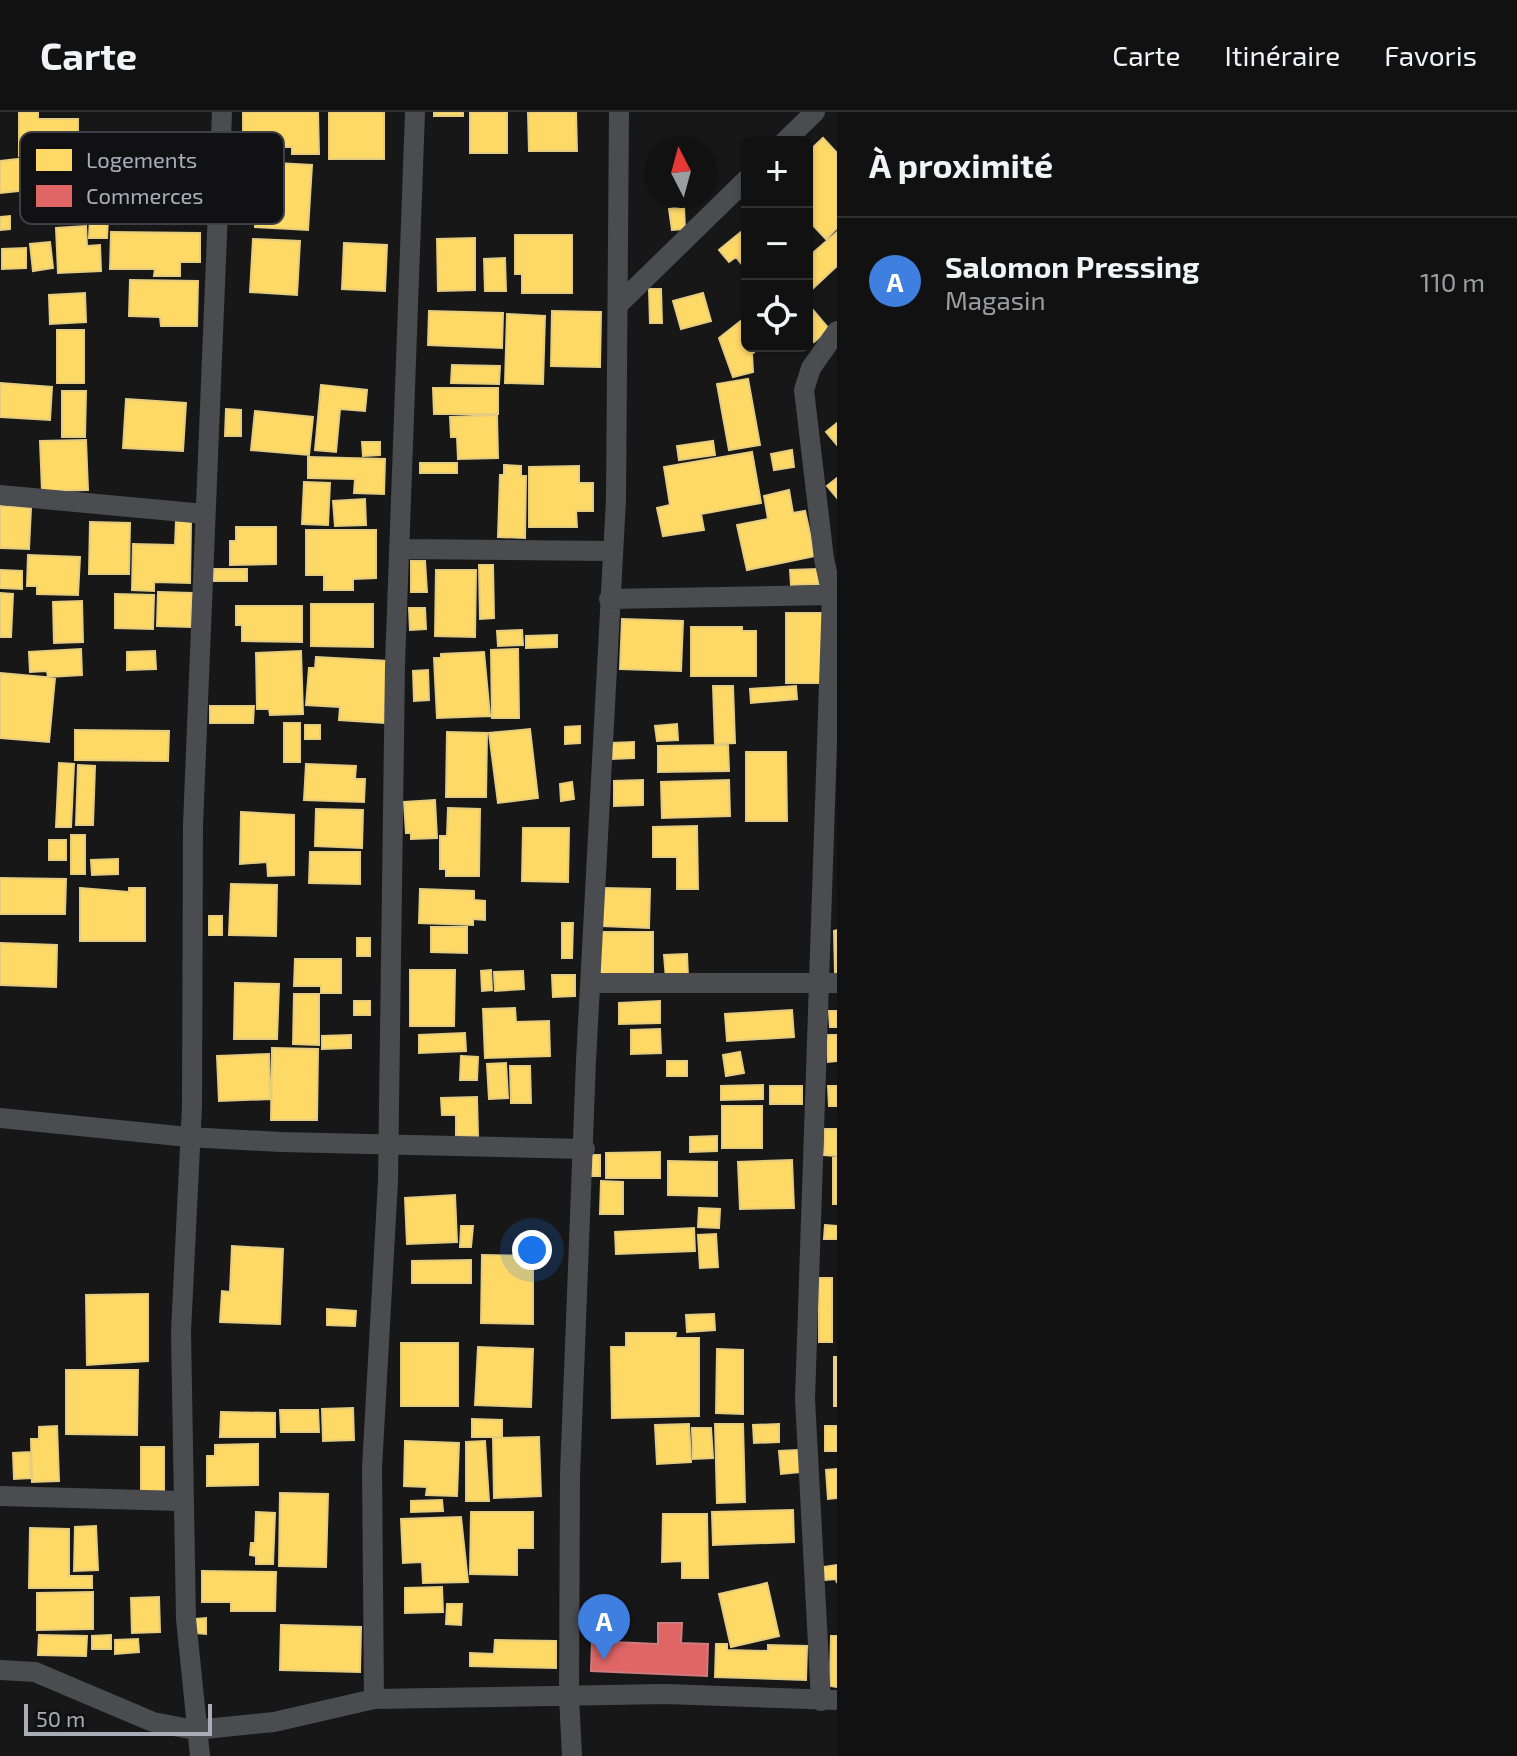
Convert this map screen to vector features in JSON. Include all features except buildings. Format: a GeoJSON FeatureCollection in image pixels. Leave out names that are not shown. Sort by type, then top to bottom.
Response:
{"type":"FeatureCollection","features":[{"type":"Feature","properties":{"kind":"street"},"geometry":{"type":"LineString","coordinates":[[221,132],[222,112]]}},
{"type":"Feature","properties":{"kind":"street"},"geometry":{"type":"LineString","coordinates":[[374,1699],[372,1468],[388,1146],[390,875],[404,347],[415,112]]}},
{"type":"Feature","properties":{"kind":"street"},"geometry":{"type":"LineString","coordinates":[[572,1756],[569,1696],[570,1475],[620,303],[619,112]]}},
{"type":"Feature","properties":{"kind":"street"},"geometry":{"type":"LineString","coordinates":[[790,136],[815,112]]}},
{"type":"Feature","properties":{"kind":"street"},"geometry":{"type":"LineString","coordinates":[[620,303],[741,185]]}},
{"type":"Feature","properties":{"kind":"street"},"geometry":{"type":"LineString","coordinates":[[200,1756],[186,1619],[181,1501],[181,1332],[188,1137],[192,1106],[193,825],[217,224]]}},
{"type":"Feature","properties":{"kind":"street"},"geometry":{"type":"LineString","coordinates":[[0,1670],[35,1672],[153,1722],[195,1730],[274,1722],[374,1699],[665,1694],[829,1700],[805,1399],[829,983],[832,595],[831,554],[804,390],[811,368],[837,331]]}},
{"type":"Feature","properties":{"kind":"street"},"geometry":{"type":"LineString","coordinates":[[0,495],[205,514]]}},
{"type":"Feature","properties":{"kind":"street"},"geometry":{"type":"LineString","coordinates":[[400,549],[492,547],[611,551]]}},
{"type":"Feature","properties":{"kind":"street"},"geometry":{"type":"LineString","coordinates":[[609,599],[832,595]]}},
{"type":"Feature","properties":{"kind":"street"},"geometry":{"type":"LineString","coordinates":[[592,983],[829,983]]}},
{"type":"Feature","properties":{"kind":"street"},"geometry":{"type":"LineString","coordinates":[[0,1118],[188,1137],[388,1146],[585,1149]]}},
{"type":"Feature","properties":{"kind":"street"},"geometry":{"type":"LineString","coordinates":[[0,1496],[181,1501]]}},
{"type":"Feature","properties":{"kind":"place","name":"Salomon Pressing"},"geometry":{"type":"Point","coordinates":[604,1660]}}]}
